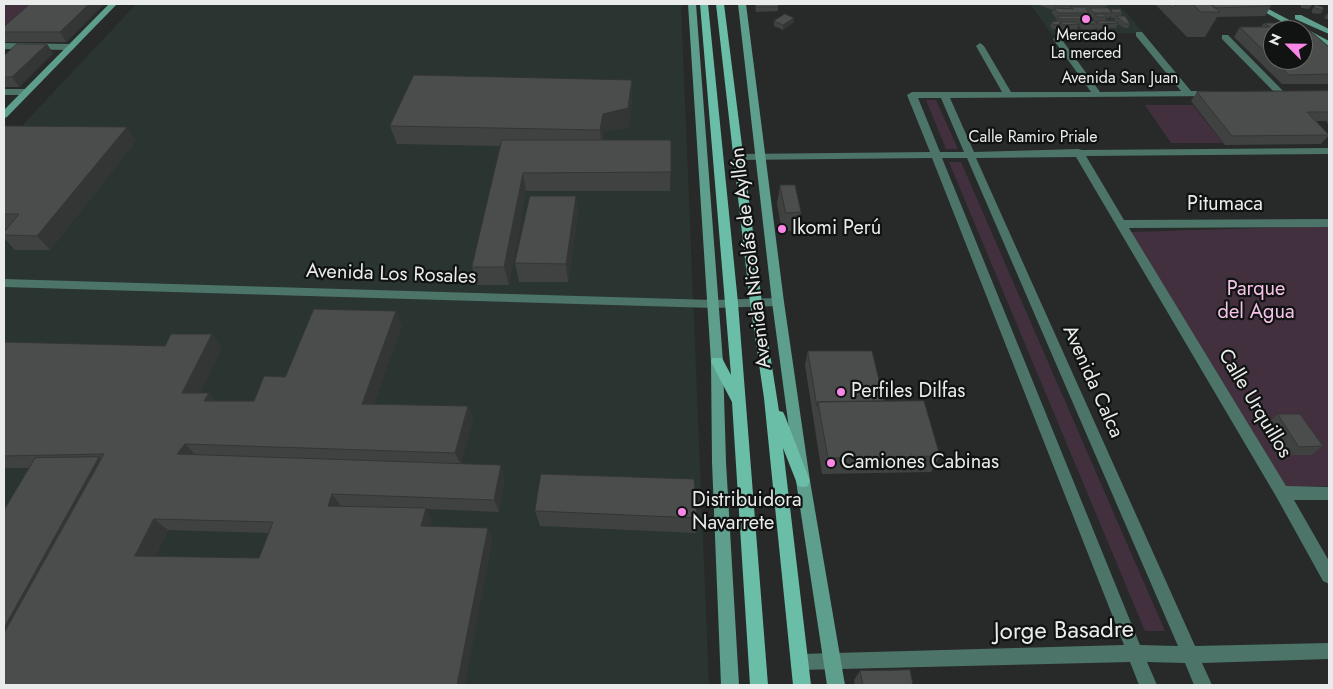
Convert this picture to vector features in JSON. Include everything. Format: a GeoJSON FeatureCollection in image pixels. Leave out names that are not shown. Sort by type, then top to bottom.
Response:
{"type":"FeatureCollection","features":[{"type":"Feature","properties":{"kind":"main road"},"geometry":{"type":"LineString","coordinates":[[4,115],[113,4]]}},
{"type":"Feature","properties":{"kind":"main road","name":"Avenida Nicolás de Ayllón"},"geometry":{"type":"LineString","coordinates":[[692,4],[717,362],[719,472],[730,685]]}},
{"type":"Feature","properties":{"kind":"main road","name":"Avenida Nicolás de Ayllón"},"geometry":{"type":"LineString","coordinates":[[704,4],[732,304],[759,685]]}},
{"type":"Feature","properties":{"kind":"main road","name":"Avenida Nicolás de Ayllón"},"geometry":{"type":"LineString","coordinates":[[720,4],[756,303],[771,398],[802,685]]}},
{"type":"Feature","properties":{"kind":"main road","name":"Avenida Nicolás de Ayllón"},"geometry":{"type":"LineString","coordinates":[[742,4],[802,481],[836,685]]}},
{"type":"Feature","properties":{"kind":"main road"},"geometry":{"type":"LineString","coordinates":[[1254,4],[1329,44]]}},
{"type":"Feature","properties":{"kind":"main road"},"geometry":{"type":"LineString","coordinates":[[1270,4],[1329,32]]}},
{"type":"Feature","properties":{"kind":"main road"},"geometry":{"type":"LineString","coordinates":[[707,27],[723,28]]}},
{"type":"Feature","properties":{"kind":"main road"},"geometry":{"type":"LineString","coordinates":[[717,362],[739,402]]}},
{"type":"Feature","properties":{"kind":"main road"},"geometry":{"type":"LineString","coordinates":[[771,398],[802,481]]}},
{"type":"Feature","properties":{"kind":"street"},"geometry":{"type":"LineString","coordinates":[[1139,34],[1188,94]]}},
{"type":"Feature","properties":{"kind":"street"},"geometry":{"type":"LineString","coordinates":[[1224,37],[1286,94],[1263,94]]}},
{"type":"Feature","properties":{"kind":"street"},"geometry":{"type":"LineString","coordinates":[[1057,39],[1097,94]]}},
{"type":"Feature","properties":{"kind":"street"},"geometry":{"type":"LineString","coordinates":[[4,46],[71,47]]}},
{"type":"Feature","properties":{"kind":"street"},"geometry":{"type":"LineString","coordinates":[[980,46],[1008,95]]}},
{"type":"Feature","properties":{"kind":"street"},"geometry":{"type":"LineString","coordinates":[[4,92],[26,92]]}},
{"type":"Feature","properties":{"kind":"street","name":"Avenida San Juan"},"geometry":{"type":"LineString","coordinates":[[934,153],[912,95],[1225,94]]}},
{"type":"Feature","properties":{"kind":"street","name":"Avenida Calca"},"geometry":{"type":"LineString","coordinates":[[944,95],[1203,685]]}},
{"type":"Feature","properties":{"kind":"street","name":"Calle Ramiro Priale"},"geometry":{"type":"LineString","coordinates":[[738,156],[1329,151]]}},
{"type":"Feature","properties":{"kind":"street","name":"Calle Urquillos"},"geometry":{"type":"LineString","coordinates":[[1078,152],[1282,493],[1329,576]]}},
{"type":"Feature","properties":{"kind":"street"},"geometry":{"type":"LineString","coordinates":[[934,153],[1148,685]]}},
{"type":"Feature","properties":{"kind":"street","name":"Pitumaca"},"geometry":{"type":"LineString","coordinates":[[1122,224],[1328,224]]}},
{"type":"Feature","properties":{"kind":"street","name":"Avenida Los Rosales"},"geometry":{"type":"LineString","coordinates":[[4,283],[713,304],[778,302]]}},
{"type":"Feature","properties":{"kind":"street"},"geometry":{"type":"LineString","coordinates":[[1282,493],[1329,493]]}},
{"type":"Feature","properties":{"kind":"street","name":"Jorge Basadre"},"geometry":{"type":"LineString","coordinates":[[799,662],[1135,653],[1190,655],[1329,651]]}},
{"type":"Feature","properties":{"kind":"shaded area"},"geometry":{"type":"Polygon","coordinates":[[[136,4],[681,4],[709,685],[4,685],[4,145],[136,4]]]}},
{"type":"Feature","properties":{"kind":"shaded area","name":"Mercado La merced"},"geometry":{"type":"Polygon","coordinates":[[[1030,4],[1118,4],[1144,33],[1052,35],[1030,4]]]}},
{"type":"Feature","properties":{"kind":"green space"},"geometry":{"type":"Polygon","coordinates":[[[4,4],[34,4],[4,30],[4,4]]]}},
{"type":"Feature","properties":{"kind":"green space"},"geometry":{"type":"Polygon","coordinates":[[[926,100],[936,100],[958,149],[946,149],[926,100]]]}},
{"type":"Feature","properties":{"kind":"green space"},"geometry":{"type":"Polygon","coordinates":[[[1145,105],[1193,105],[1223,143],[1171,143],[1145,105]]]}},
{"type":"Feature","properties":{"kind":"green space"},"geometry":{"type":"Polygon","coordinates":[[[949,162],[961,162],[1165,631],[1145,631],[949,162]]]}},
{"type":"Feature","properties":{"kind":"green space","name":"Parque del Agua"},"geometry":{"type":"Polygon","coordinates":[[[1329,226],[1329,486],[1282,487],[1130,232],[1329,226]]]}},
{"type":"Feature","properties":{"kind":"building"},"geometry":{"type":"Polygon","coordinates":[[[30,4],[89,4],[60,32],[4,32],[4,27],[30,4]]]}},
{"type":"Feature","properties":{"kind":"building"},"geometry":{"type":"Polygon","coordinates":[[[756,4],[778,4],[778,7],[757,7],[756,4]]]}},
{"type":"Feature","properties":{"kind":"building"},"geometry":{"type":"Polygon","coordinates":[[[1051,4],[1106,4],[1103,6],[1058,6],[1051,4]]]}},
{"type":"Feature","properties":{"kind":"building"},"geometry":{"type":"Polygon","coordinates":[[[1193,4],[1211,4],[1220,12],[1201,12],[1193,4]]]}},
{"type":"Feature","properties":{"kind":"building"},"geometry":{"type":"Polygon","coordinates":[[[1211,4],[1267,4],[1271,6],[1215,8],[1211,4]]]}},
{"type":"Feature","properties":{"kind":"building"},"geometry":{"type":"Polygon","coordinates":[[[1315,5],[1323,7],[1323,10],[1315,8],[1315,5]]]}},
{"type":"Feature","properties":{"kind":"building"},"geometry":{"type":"Polygon","coordinates":[[[1071,7],[1085,7],[1089,13],[1058,13],[1054,8],[1073,9],[1071,7]]]}},
{"type":"Feature","properties":{"kind":"building"},"geometry":{"type":"Polygon","coordinates":[[[1090,8],[1108,8],[1112,13],[1094,13],[1090,8]]]}},
{"type":"Feature","properties":{"kind":"building"},"geometry":{"type":"Polygon","coordinates":[[[1111,9],[1120,9],[1122,13],[1113,13],[1111,9]]]}},
{"type":"Feature","properties":{"kind":"building"},"geometry":{"type":"Polygon","coordinates":[[[785,14],[794,18],[783,25],[774,21],[785,14]]]}},
{"type":"Feature","properties":{"kind":"building"},"geometry":{"type":"Polygon","coordinates":[[[1095,14],[1104,14],[1107,17],[1098,17],[1095,14]]]}},
{"type":"Feature","properties":{"kind":"building"},"geometry":{"type":"Polygon","coordinates":[[[1058,16],[1089,16],[1092,19],[1060,19],[1058,16]]]}},
{"type":"Feature","properties":{"kind":"building"},"geometry":{"type":"Polygon","coordinates":[[[1116,16],[1125,16],[1130,24],[1126,24],[1116,16]]]}},
{"type":"Feature","properties":{"kind":"building"},"geometry":{"type":"Polygon","coordinates":[[[1059,21],[1061,24],[1054,25],[1052,22],[1059,21]]]}},
{"type":"Feature","properties":{"kind":"building"},"geometry":{"type":"Polygon","coordinates":[[[1081,21],[1095,21],[1097,24],[1083,24],[1081,21]]]}},
{"type":"Feature","properties":{"kind":"building"},"geometry":{"type":"Polygon","coordinates":[[[1097,21],[1116,21],[1119,23],[1100,24],[1097,21]]]}},
{"type":"Feature","properties":{"kind":"building"},"geometry":{"type":"Polygon","coordinates":[[[1061,22],[1077,22],[1079,24],[1063,25],[1061,22]]]}},
{"type":"Feature","properties":{"kind":"building"},"geometry":{"type":"Polygon","coordinates":[[[1240,27],[1263,27],[1263,50],[1240,27]]]}},
{"type":"Feature","properties":{"kind":"building"},"geometry":{"type":"Polygon","coordinates":[[[1313,34],[1329,47],[1329,74],[1289,75],[1284,70],[1313,70],[1313,34]]]}},
{"type":"Feature","properties":{"kind":"building"},"geometry":{"type":"Polygon","coordinates":[[[17,44],[47,44],[12,77],[4,77],[4,56],[17,44]]]}},
{"type":"Feature","properties":{"kind":"building"},"geometry":{"type":"Polygon","coordinates":[[[414,75],[632,80],[628,108],[603,114],[600,130],[390,126],[414,75]]]}},
{"type":"Feature","properties":{"kind":"building"},"geometry":{"type":"Polygon","coordinates":[[[1329,91],[1329,112],[1307,112],[1329,135],[1232,136],[1197,92],[1329,91]]]}},
{"type":"Feature","properties":{"kind":"building"},"geometry":{"type":"Polygon","coordinates":[[[4,126],[127,127],[37,236],[4,235],[4,232],[19,214],[4,214],[4,126]]]}},
{"type":"Feature","properties":{"kind":"building"},"geometry":{"type":"Polygon","coordinates":[[[502,140],[671,140],[671,172],[523,173],[504,267],[472,267],[502,140]]]}},
{"type":"Feature","properties":{"kind":"building"},"geometry":{"type":"Polygon","coordinates":[[[780,185],[795,185],[801,212],[786,213],[780,185]]]}},
{"type":"Feature","properties":{"kind":"building"},"geometry":{"type":"Polygon","coordinates":[[[530,196],[576,196],[566,264],[515,263],[530,196]]]}},
{"type":"Feature","properties":{"kind":"building"},"geometry":{"type":"Polygon","coordinates":[[[314,309],[396,311],[362,404],[468,406],[455,453],[185,444],[177,454],[501,465],[494,500],[332,494],[328,506],[426,508],[421,526],[488,528],[457,685],[4,685],[4,633],[104,454],[4,456],[4,342],[165,346],[171,334],[212,334],[182,393],[209,393],[204,401],[254,401],[264,376],[285,377],[314,309]],[[154,519],[135,556],[259,558],[273,522],[154,519]]]}},
{"type":"Feature","properties":{"kind":"building","name":"Perfiles Dilfas"},"geometry":{"type":"Polygon","coordinates":[[[808,351],[872,351],[884,401],[818,402],[817,406],[808,351]]]}},
{"type":"Feature","properties":{"kind":"building"},"geometry":{"type":"Polygon","coordinates":[[[924,401],[940,456],[828,458],[818,402],[924,401]]]}},
{"type":"Feature","properties":{"kind":"building"},"geometry":{"type":"Polygon","coordinates":[[[1278,414],[1300,414],[1323,446],[1299,447],[1278,414]]]}},
{"type":"Feature","properties":{"kind":"building"},"geometry":{"type":"Polygon","coordinates":[[[99,457],[4,628],[4,510],[35,458],[99,457]]]}},
{"type":"Feature","properties":{"kind":"building"},"geometry":{"type":"Polygon","coordinates":[[[541,474],[694,479],[697,518],[535,511],[541,474]]]}},
{"type":"Feature","properties":{"kind":"building"},"geometry":{"type":"Polygon","coordinates":[[[910,670],[913,685],[863,685],[860,671],[910,670]]]}},
{"type":"Feature","properties":{"kind":"place","name":"Mercado La merced"},"geometry":{"type":"Point","coordinates":[1086,19]}},
{"type":"Feature","properties":{"kind":"place","name":"Ikomi Perú"},"geometry":{"type":"Point","coordinates":[782,229]}},
{"type":"Feature","properties":{"kind":"place","name":"Perfiles Dilfas"},"geometry":{"type":"Point","coordinates":[841,392]}},
{"type":"Feature","properties":{"kind":"place","name":"Camiones Cabinas"},"geometry":{"type":"Point","coordinates":[831,463]}},
{"type":"Feature","properties":{"kind":"place","name":"Distribuidora Navarrete"},"geometry":{"type":"Point","coordinates":[682,512]}}]}
